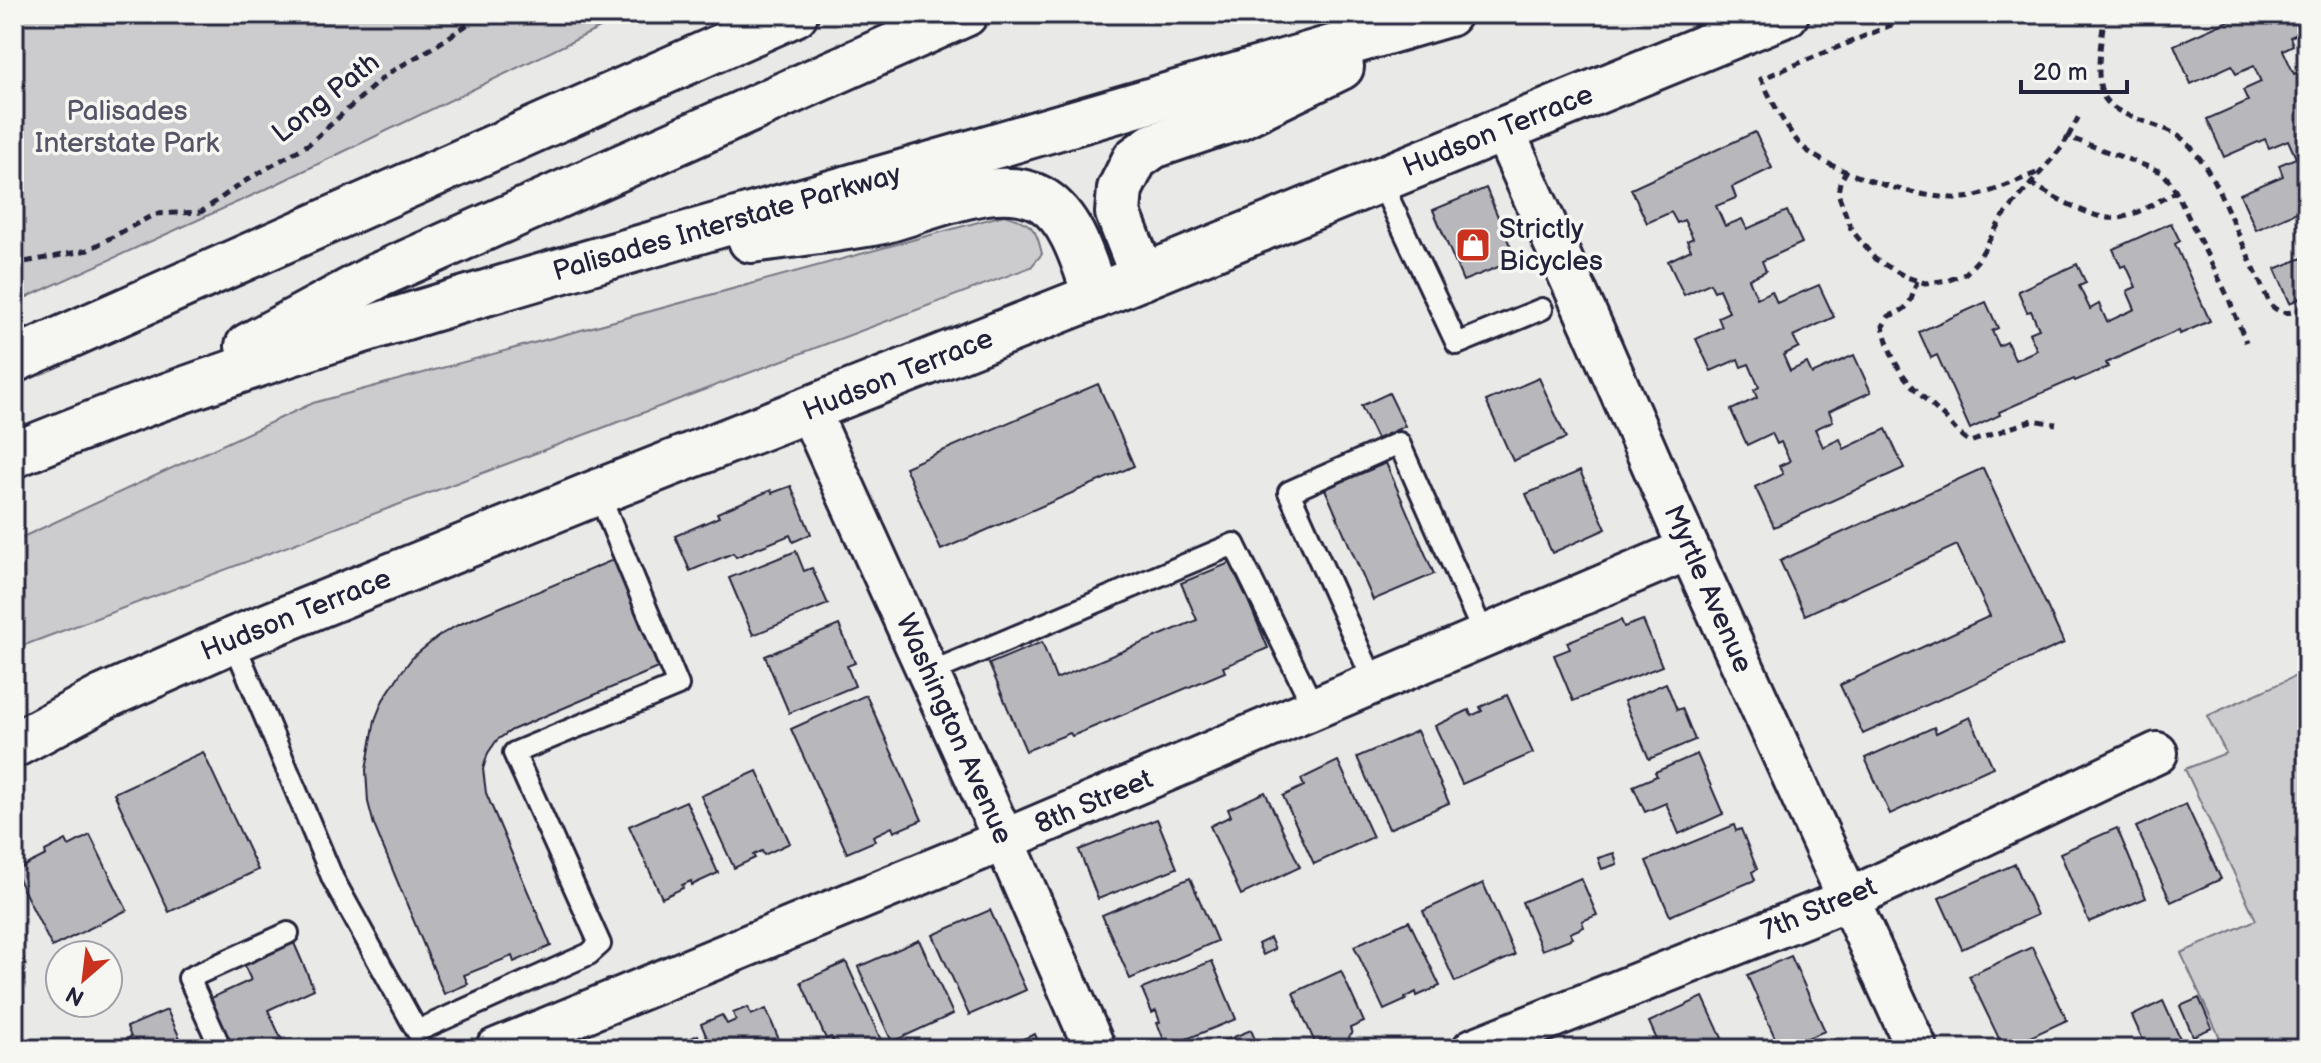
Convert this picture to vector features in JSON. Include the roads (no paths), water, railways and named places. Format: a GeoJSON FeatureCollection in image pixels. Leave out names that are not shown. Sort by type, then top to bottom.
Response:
{"type":"FeatureCollection","features":[{"type":"Feature","properties":{"kind":"main road"},"geometry":{"type":"LineString","coordinates":[[14,360],[795,14]]}},
{"type":"Feature","properties":{"kind":"main road"},"geometry":{"type":"LineString","coordinates":[[148,401],[379,275],[965,14]]}},
{"type":"Feature","properties":{"kind":"main road"},"geometry":{"type":"LineString","coordinates":[[1143,277],[1121,223],[1118,201],[1129,168],[1142,152],[1164,140],[1236,118],[1448,14]]}},
{"type":"Feature","properties":{"kind":"main road","name":"Palisades Interstate Parkway"},"geometry":{"type":"LineString","coordinates":[[14,455],[148,401],[272,359],[594,262],[1448,14]]}},
{"type":"Feature","properties":{"kind":"main road","name":"Hudson Terrace"},"geometry":{"type":"LineString","coordinates":[[14,745],[104,697],[233,640],[1096,296],[1786,14]]}},
{"type":"Feature","properties":{"kind":"main road"},"geometry":{"type":"LineString","coordinates":[[594,262],[878,222],[978,194],[1011,191],[1038,197],[1058,212],[1071,233],[1096,296]]}},
{"type":"Feature","properties":{"kind":"street","name":"Myrtle Avenue"},"geometry":{"type":"LineString","coordinates":[[1503,129],[1689,549],[1917,1049]]}},
{"type":"Feature","properties":{"kind":"street","name":"Washington Avenue"},"geometry":{"type":"LineString","coordinates":[[809,410],[1095,1049]]}},
{"type":"Feature","properties":{"kind":"street","name":"8th Street"},"geometry":{"type":"LineString","coordinates":[[496,1049],[1004,840],[1689,549]]}},
{"type":"Feature","properties":{"kind":"street","name":"7th Street"},"geometry":{"type":"LineString","coordinates":[[1473,1049],[1849,899],[2157,753]]}},
{"type":"Feature","properties":{"kind":"lane"},"geometry":{"type":"LineString","coordinates":[[1380,180],[1457,344],[1542,309]]}},
{"type":"Feature","properties":{"kind":"lane"},"geometry":{"type":"LineString","coordinates":[[1374,682],[1289,492],[1399,443],[1484,635]]}},
{"type":"Feature","properties":{"kind":"lane"},"geometry":{"type":"LineString","coordinates":[[233,640],[333,879],[417,1031],[589,954],[600,944],[514,753],[678,685],[598,492]]}},
{"type":"Feature","properties":{"kind":"lane"},"geometry":{"type":"LineString","coordinates":[[929,673],[1234,544],[1314,708]]}},
{"type":"Feature","properties":{"kind":"lane"},"geometry":{"type":"LineString","coordinates":[[221,1049],[189,978],[288,933]]}},
{"type":"Feature","properties":{"kind":"place","name":"Strictly Bicycles"},"geometry":{"type":"Point","coordinates":[1473,245]}},
{"type":"Feature","properties":{"kind":"park label","name":"Palisades Interstate Park"},"geometry":{"type":"Point","coordinates":[127,127]}}]}
